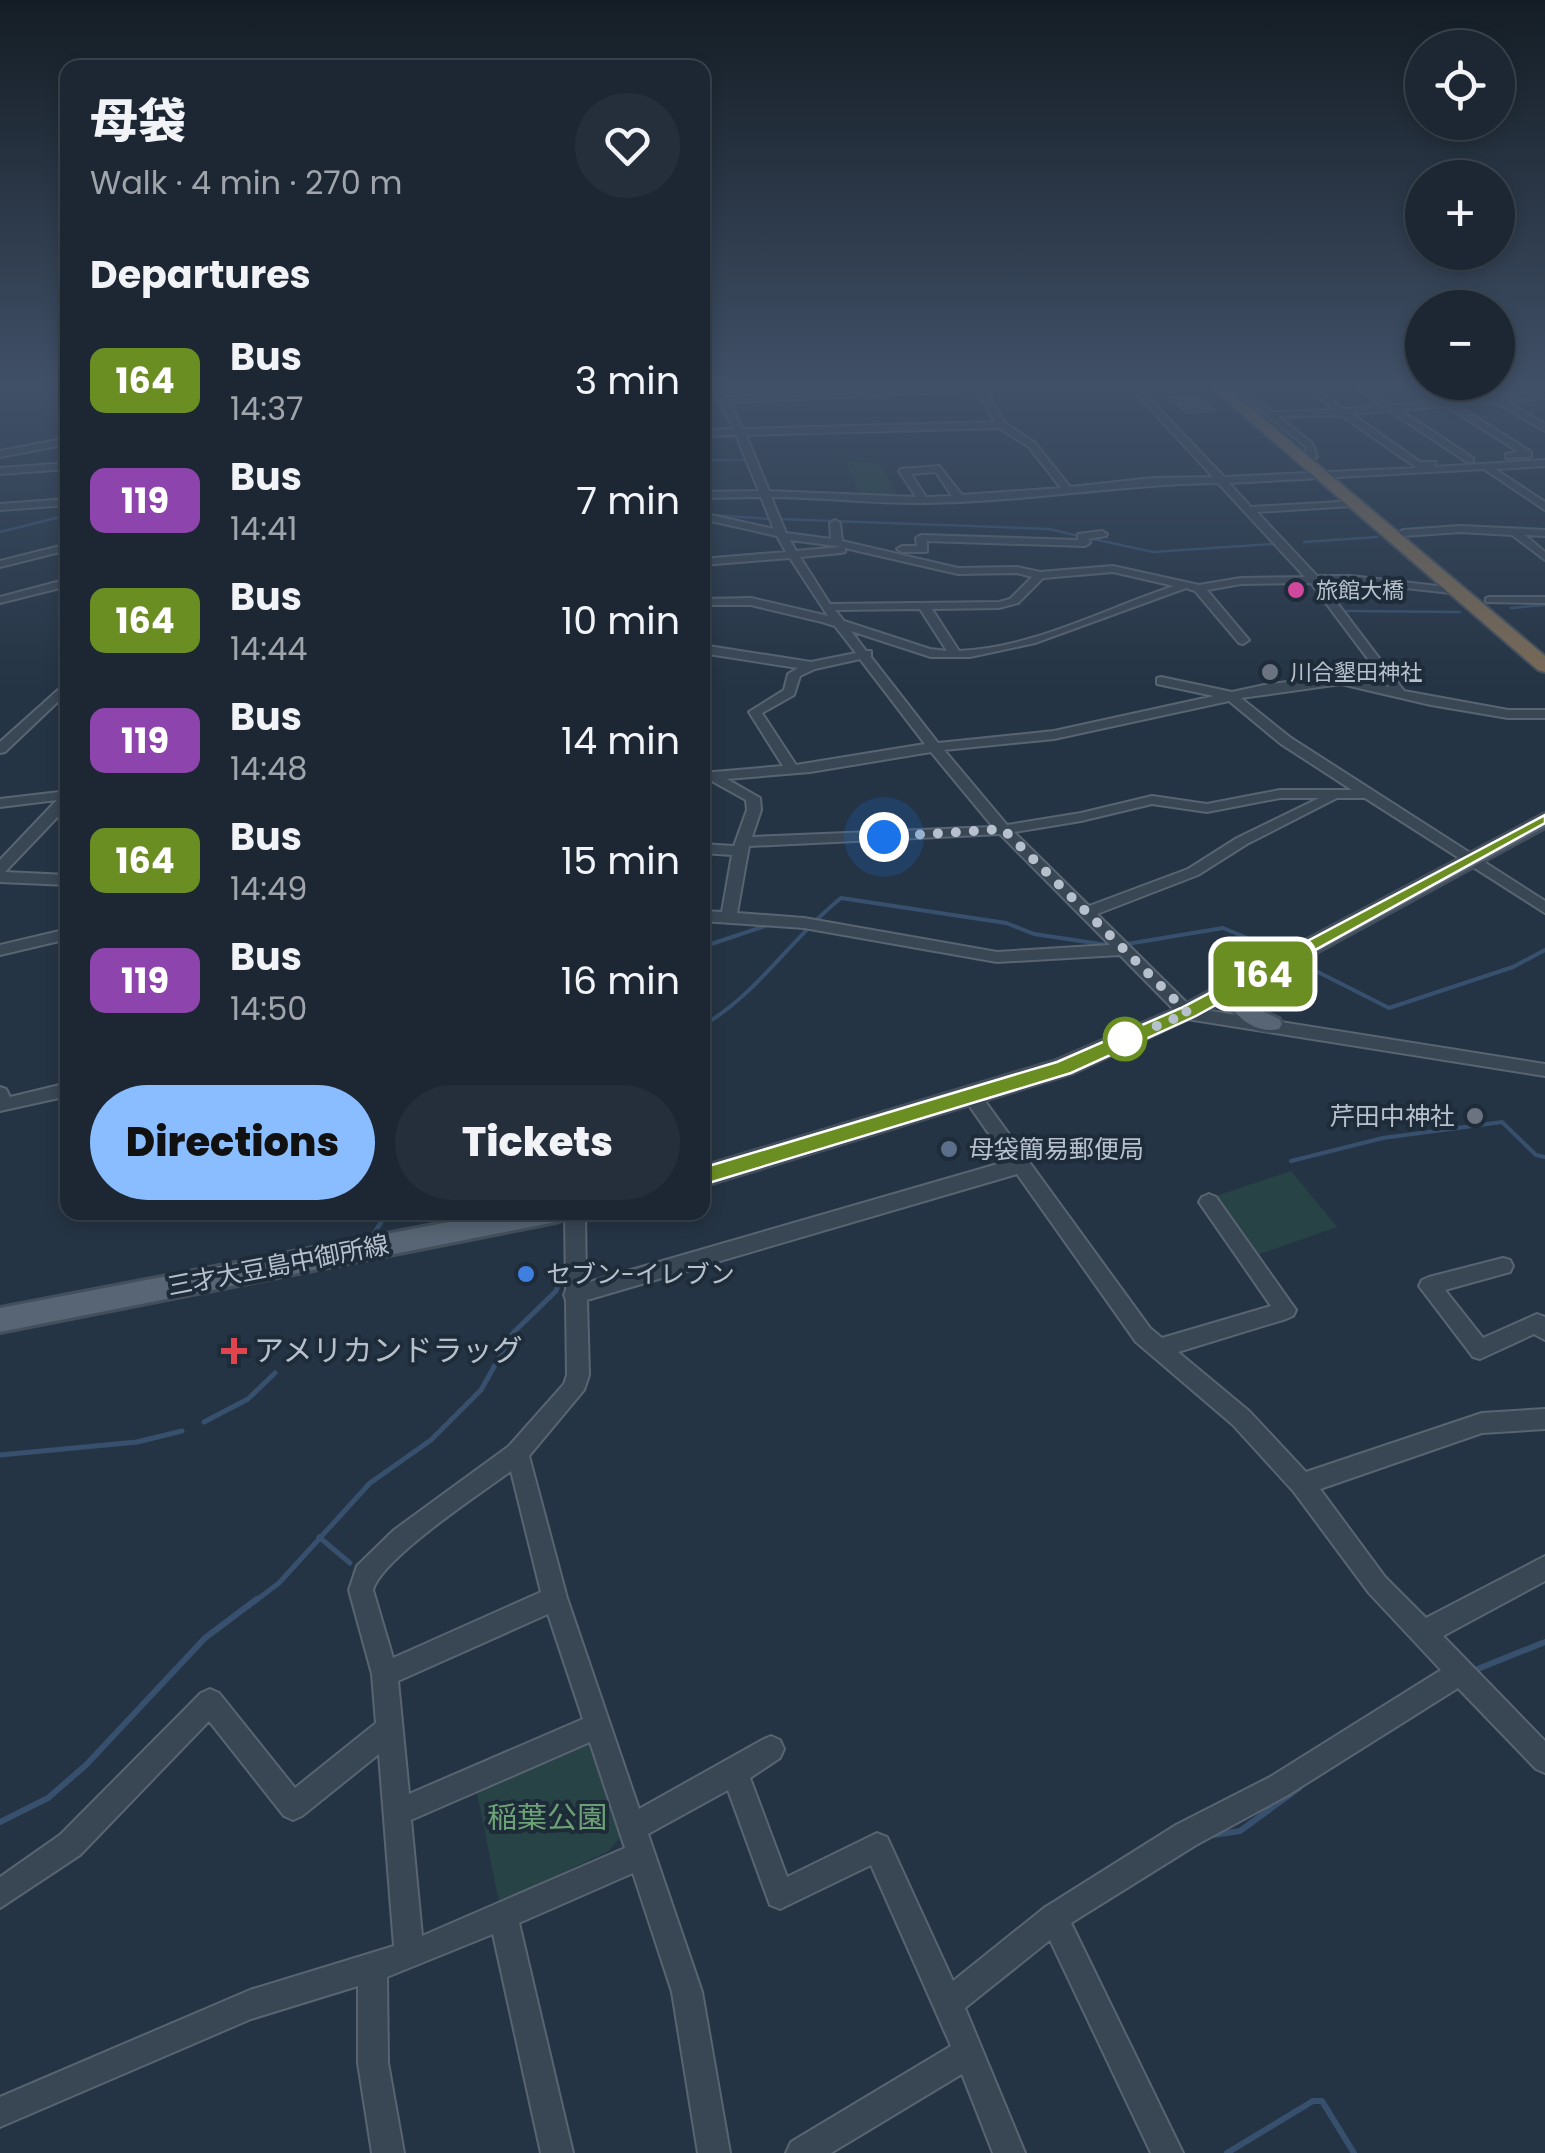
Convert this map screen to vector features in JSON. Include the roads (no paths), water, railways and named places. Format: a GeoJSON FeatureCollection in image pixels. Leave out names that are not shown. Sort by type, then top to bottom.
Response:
{"type":"FeatureCollection","features":[{"type":"Feature","properties":{"kind":"highway"},"geometry":{"type":"LineString","coordinates":[[1340,488],[1352,502],[1405,539],[1451,590],[1545,678]]}},
{"type":"Feature","properties":{"kind":"highway"},"geometry":{"type":"LineString","coordinates":[[1343,488],[1545,658]]}},
{"type":"Feature","properties":{"kind":"highway"},"geometry":{"type":"LineString","coordinates":[[1480,600],[1545,646]]}},
{"type":"Feature","properties":{"kind":"highway"},"geometry":{"type":"LineString","coordinates":[[1480,600],[1545,666]]}},
{"type":"Feature","properties":{"kind":"main road"},"geometry":{"type":"LineString","coordinates":[[710,1174],[1064,1068],[1188,1013],[1545,820]]}},
{"type":"Feature","properties":{"kind":"main road"},"geometry":{"type":"LineString","coordinates":[[1236,987],[1240,1007],[1248,1015],[1271,1024]]}},
{"type":"Feature","properties":{"kind":"main road","name":"三才大豆島中御所線"},"geometry":{"type":"LineString","coordinates":[[0,1320],[476,1220]]}},
{"type":"Feature","properties":{"kind":"street"},"geometry":{"type":"LineString","coordinates":[[762,488],[791,554],[934,747],[1003,829],[1188,1013],[1545,1070]]}},
{"type":"Feature","properties":{"kind":"street"},"geometry":{"type":"LineString","coordinates":[[915,488],[923,500]]}},
{"type":"Feature","properties":{"kind":"street"},"geometry":{"type":"LineString","coordinates":[[952,488],[959,498]]}},
{"type":"Feature","properties":{"kind":"street"},"geometry":{"type":"LineString","coordinates":[[1066,488],[1069,492]]}},
{"type":"Feature","properties":{"kind":"street"},"geometry":{"type":"LineString","coordinates":[[710,495],[923,500],[1094,488]]}},
{"type":"Feature","properties":{"kind":"street"},"geometry":{"type":"LineString","coordinates":[[1225,488],[1314,580],[1400,694]]}},
{"type":"Feature","properties":{"kind":"street"},"geometry":{"type":"LineString","coordinates":[[1521,488],[1545,507]]}},
{"type":"Feature","properties":{"kind":"street"},"geometry":{"type":"LineString","coordinates":[[1246,510],[1352,502]]}},
{"type":"Feature","properties":{"kind":"street"},"geometry":{"type":"LineString","coordinates":[[0,508],[60,503]]}},
{"type":"Feature","properties":{"kind":"street"},"geometry":{"type":"LineString","coordinates":[[710,518],[958,570],[1040,574],[1113,569],[1199,588],[1241,581],[1351,579],[1451,590]]}},
{"type":"Feature","properties":{"kind":"street"},"geometry":{"type":"LineString","coordinates":[[835,522],[838,543]]}},
{"type":"Feature","properties":{"kind":"street"},"geometry":{"type":"LineString","coordinates":[[1405,539],[1460,529],[1545,533]]}},
{"type":"Feature","properties":{"kind":"street"},"geometry":{"type":"LineString","coordinates":[[1514,532],[1545,557]]}},
{"type":"Feature","properties":{"kind":"street"},"geometry":{"type":"LineString","coordinates":[[710,561],[856,549],[923,550],[922,538],[1084,542],[1082,537],[1102,534]]}},
{"type":"Feature","properties":{"kind":"street"},"geometry":{"type":"LineString","coordinates":[[0,564],[60,550]]}},
{"type":"Feature","properties":{"kind":"street"},"geometry":{"type":"LineString","coordinates":[[828,607],[1007,604],[1040,574]]}},
{"type":"Feature","properties":{"kind":"street"},"geometry":{"type":"LineString","coordinates":[[0,600],[60,584]]}},
{"type":"Feature","properties":{"kind":"street"},"geometry":{"type":"LineString","coordinates":[[710,601],[769,605],[942,655],[984,650],[1048,634],[1181,587]]}},
{"type":"Feature","properties":{"kind":"street"},"geometry":{"type":"LineString","coordinates":[[1199,588],[1243,640]]}},
{"type":"Feature","properties":{"kind":"street"},"geometry":{"type":"LineString","coordinates":[[1480,600],[1545,600]]}},
{"type":"Feature","properties":{"kind":"street"},"geometry":{"type":"LineString","coordinates":[[924,606],[954,653]]}},
{"type":"Feature","properties":{"kind":"street"},"geometry":{"type":"LineString","coordinates":[[710,650],[811,666]]}},
{"type":"Feature","properties":{"kind":"street"},"geometry":{"type":"LineString","coordinates":[[792,770],[755,712],[790,692],[794,674],[811,666],[867,654]]}},
{"type":"Feature","properties":{"kind":"street"},"geometry":{"type":"LineString","coordinates":[[710,777],[792,770],[934,747],[1084,730],[1231,696],[1341,680],[1508,714],[1545,714]]}},
{"type":"Feature","properties":{"kind":"street"},"geometry":{"type":"LineString","coordinates":[[1161,681],[1231,696],[1286,741],[1545,908]]}},
{"type":"Feature","properties":{"kind":"street"},"geometry":{"type":"LineString","coordinates":[[0,749],[60,693]]}},
{"type":"Feature","properties":{"kind":"street"},"geometry":{"type":"LineString","coordinates":[[710,779],[753,798],[754,810],[741,846],[730,917]]}},
{"type":"Feature","properties":{"kind":"street"},"geometry":{"type":"LineString","coordinates":[[710,848],[1003,829],[1081,817],[1152,800],[1207,808],[1280,794],[1368,794]]}},
{"type":"Feature","properties":{"kind":"street"},"geometry":{"type":"LineString","coordinates":[[1084,913],[1193,872],[1242,841],[1335,795]]}},
{"type":"Feature","properties":{"kind":"street"},"geometry":{"type":"LineString","coordinates":[[0,802],[60,797]]}},
{"type":"Feature","properties":{"kind":"street"},"geometry":{"type":"LineString","coordinates":[[0,869],[60,805]]}},
{"type":"Feature","properties":{"kind":"street"},"geometry":{"type":"LineString","coordinates":[[0,877],[60,880]]}},
{"type":"Feature","properties":{"kind":"street"},"geometry":{"type":"LineString","coordinates":[[710,916],[810,924],[997,956],[1122,950]]}},
{"type":"Feature","properties":{"kind":"street"},"geometry":{"type":"LineString","coordinates":[[0,950],[60,936]]}},
{"type":"Feature","properties":{"kind":"street"},"geometry":{"type":"LineString","coordinates":[[1,1100],[4,1105],[60,1091]]}},
{"type":"Feature","properties":{"kind":"street"},"geometry":{"type":"LineString","coordinates":[[974,1098],[1128,1318],[1158,1350],[1241,1418],[1302,1484],[1377,1584],[1545,1760]]}},
{"type":"Feature","properties":{"kind":"street"},"geometry":{"type":"LineString","coordinates":[[574,1295],[1021,1164]]}},
{"type":"Feature","properties":{"kind":"street"},"geometry":{"type":"LineString","coordinates":[[1158,1350],[1286,1310],[1210,1202]]}},
{"type":"Feature","properties":{"kind":"street"},"geometry":{"type":"LineString","coordinates":[[408,1956],[399,1812],[384,1674],[362,1590],[365,1574],[402,1538],[517,1453],[573,1390],[578,1374],[575,1220]]}},
{"type":"Feature","properties":{"kind":"street"},"geometry":{"type":"LineString","coordinates":[[1504,1266],[1429,1286],[1480,1350],[1537,1323],[1545,1332]]}},
{"type":"Feature","properties":{"kind":"street"},"geometry":{"type":"LineString","coordinates":[[1302,1484],[1482,1423],[1545,1419]]}},
{"type":"Feature","properties":{"kind":"street"},"geometry":{"type":"LineString","coordinates":[[517,1453],[555,1598],[687,1992],[714,2153]]}},
{"type":"Feature","properties":{"kind":"street"},"geometry":{"type":"LineString","coordinates":[[1422,1632],[1545,1568]]}},
{"type":"Feature","properties":{"kind":"street"},"geometry":{"type":"LineString","coordinates":[[384,1674],[555,1598]]}},
{"type":"Feature","properties":{"kind":"street"},"geometry":{"type":"LineString","coordinates":[[948,2004],[1054,1918],[1186,1835],[1279,1786],[1458,1673]]}},
{"type":"Feature","properties":{"kind":"street"},"geometry":{"type":"LineString","coordinates":[[0,1894],[70,1844],[210,1702],[293,1807],[388,1729]]}},
{"type":"Feature","properties":{"kind":"street"},"geometry":{"type":"LineString","coordinates":[[399,1812],[598,1725]]}},
{"type":"Feature","properties":{"kind":"street"},"geometry":{"type":"LineString","coordinates":[[0,2112],[250,2004],[408,1956],[504,1918],[637,1842],[770,1750]]}},
{"type":"Feature","properties":{"kind":"street"},"geometry":{"type":"LineString","coordinates":[[735,1772],[780,1895],[877,1846],[948,2004],[1008,2153]]}},
{"type":"Feature","properties":{"kind":"street"},"geometry":{"type":"LineString","coordinates":[[504,1918],[558,2153]]}},
{"type":"Feature","properties":{"kind":"street"},"geometry":{"type":"LineString","coordinates":[[1054,1918],[1168,2153]]}},
{"type":"Feature","properties":{"kind":"street"},"geometry":{"type":"LineString","coordinates":[[372,1968],[373,2063],[388,2153]]}},
{"type":"Feature","properties":{"kind":"street"},"geometry":{"type":"LineString","coordinates":[[802,2153],[966,2054]]}},
{"type":"Feature","properties":{"kind":"waterway"},"geometry":{"type":"LineString","coordinates":[[712,515],[771,519]]}},
{"type":"Feature","properties":{"kind":"waterway"},"geometry":{"type":"LineString","coordinates":[[0,532],[60,517]]}},
{"type":"Feature","properties":{"kind":"waterway"},"geometry":{"type":"LineString","coordinates":[[778,519],[1049,529],[1079,536]]}},
{"type":"Feature","properties":{"kind":"waterway"},"geometry":{"type":"LineString","coordinates":[[1528,535],[1545,536]]}},
{"type":"Feature","properties":{"kind":"waterway"},"geometry":{"type":"LineString","coordinates":[[1304,542],[1377,537]]}},
{"type":"Feature","properties":{"kind":"waterway"},"geometry":{"type":"LineString","coordinates":[[1089,538],[1153,552],[1272,544]]}},
{"type":"Feature","properties":{"kind":"waterway"},"geometry":{"type":"LineString","coordinates":[[1511,608],[1545,605]]}},
{"type":"Feature","properties":{"kind":"waterway"},"geometry":{"type":"LineString","coordinates":[[1346,611],[1460,612]]}},
{"type":"Feature","properties":{"kind":"waterway"},"geometry":{"type":"LineString","coordinates":[[710,1021],[740,998],[841,898],[1006,923],[1034,934],[1107,945]]}},
{"type":"Feature","properties":{"kind":"waterway"},"geometry":{"type":"LineString","coordinates":[[710,944],[768,925]]}},
{"type":"Feature","properties":{"kind":"waterway"},"geometry":{"type":"LineString","coordinates":[[1127,944],[1223,928],[1276,950]]}},
{"type":"Feature","properties":{"kind":"waterway"},"geometry":{"type":"LineString","coordinates":[[1312,969],[1389,1008],[1513,967],[1545,950]]}},
{"type":"Feature","properties":{"kind":"waterway"},"geometry":{"type":"LineString","coordinates":[[1291,1161],[1383,1138],[1502,1122],[1536,1155],[1545,1157]]}},
{"type":"Feature","properties":{"kind":"waterway"},"geometry":{"type":"LineString","coordinates":[[374,1234],[382,1220]]}},
{"type":"Feature","properties":{"kind":"waterway"},"geometry":{"type":"LineString","coordinates":[[320,1538],[370,1483],[431,1440],[481,1390],[513,1333],[556,1291],[559,1283]]}},
{"type":"Feature","properties":{"kind":"waterway"},"geometry":{"type":"LineString","coordinates":[[204,1422],[248,1399],[275,1373]]}},
{"type":"Feature","properties":{"kind":"waterway"},"geometry":{"type":"LineString","coordinates":[[0,1455],[137,1442],[182,1431]]}},
{"type":"Feature","properties":{"kind":"waterway"},"geometry":{"type":"LineString","coordinates":[[254,1602],[279,1583],[320,1538]]}},
{"type":"Feature","properties":{"kind":"waterway"},"geometry":{"type":"LineString","coordinates":[[320,1538],[350,1563]]}},
{"type":"Feature","properties":{"kind":"waterway"},"geometry":{"type":"LineString","coordinates":[[0,1822],[48,1798],[86,1765],[205,1638],[257,1599]]}},
{"type":"Feature","properties":{"kind":"waterway"},"geometry":{"type":"LineString","coordinates":[[1475,1670],[1545,1642]]}},
{"type":"Feature","properties":{"kind":"waterway"},"geometry":{"type":"LineString","coordinates":[[1213,1835],[1240,1831],[1299,1788]]}},
{"type":"Feature","properties":{"kind":"waterway"},"geometry":{"type":"LineString","coordinates":[[1227,2153],[1313,2101],[1322,2101],[1354,2153]]}},
{"type":"Feature","properties":{"kind":"place","name":"旅館大橋"},"geometry":{"type":"Point","coordinates":[1296,590]}},
{"type":"Feature","properties":{"kind":"place","name":"川合墾田神社"},"geometry":{"type":"Point","coordinates":[1270,672]}},
{"type":"Feature","properties":{"kind":"place","name":"芹田中神社"},"geometry":{"type":"Point","coordinates":[1475,1116]}},
{"type":"Feature","properties":{"kind":"place","name":"母袋簡易郵便局"},"geometry":{"type":"Point","coordinates":[949,1149]}},
{"type":"Feature","properties":{"kind":"place","name":"セブン-イレブン"},"geometry":{"type":"Point","coordinates":[526,1274]}},
{"type":"Feature","properties":{"kind":"place","name":"アメリカンドラッグ"},"geometry":{"type":"Point","coordinates":[234,1351]}},
{"type":"Feature","properties":{"kind":"park label","name":"稲葉公園"},"geometry":{"type":"Point","coordinates":[547,1818]}}]}
